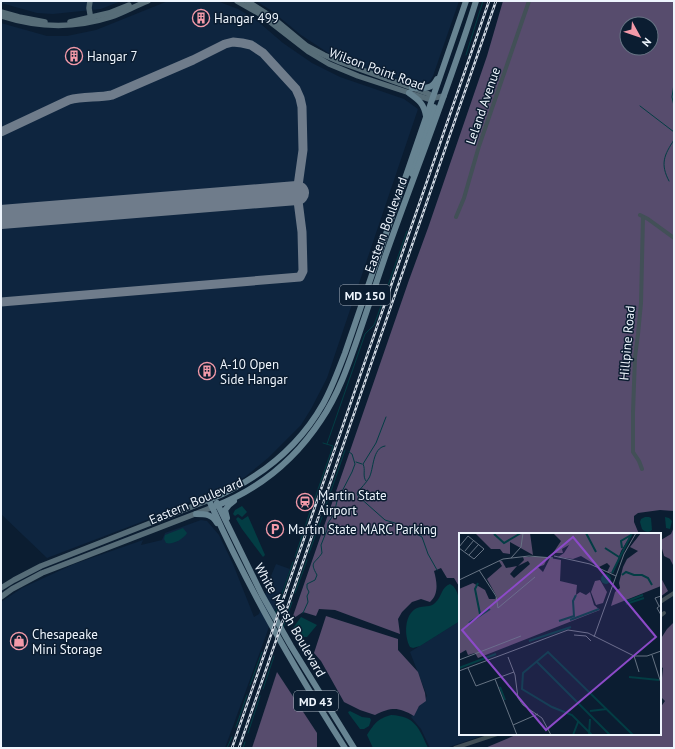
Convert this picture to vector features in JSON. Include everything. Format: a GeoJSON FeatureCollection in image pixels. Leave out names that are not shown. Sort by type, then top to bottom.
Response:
{"type":"FeatureCollection","features":[{"type":"Feature","properties":{"kind":"main road","name":"Eastern Boulevard"},"geometry":{"type":"LineString","coordinates":[[212,499],[245,483],[274,463],[299,438],[323,405],[332,387],[345,353],[466,1]]}},
{"type":"Feature","properties":{"kind":"main road","name":"Eastern Boulevard"},"geometry":{"type":"LineString","coordinates":[[215,506],[243,494],[266,479],[291,458],[307,441],[329,408],[345,372],[444,96],[476,1]]}},
{"type":"Feature","properties":{"kind":"main road"},"geometry":{"type":"LineString","coordinates":[[411,90],[425,89],[432,86],[446,59]]}},
{"type":"Feature","properties":{"kind":"main road"},"geometry":{"type":"LineString","coordinates":[[411,90],[421,102],[426,117]]}},
{"type":"Feature","properties":{"kind":"main road"},"geometry":{"type":"LineString","coordinates":[[402,210],[404,198],[435,105],[433,98]]}},
{"type":"Feature","properties":{"kind":"main road"},"geometry":{"type":"LineString","coordinates":[[238,547],[238,541],[225,512],[228,506],[240,499],[243,494]]}},
{"type":"Feature","properties":{"kind":"main road","name":"White Marsh Boulevard"},"geometry":{"type":"LineString","coordinates":[[212,499],[226,538],[258,603],[345,748]]}},
{"type":"Feature","properties":{"kind":"main road","name":"White Marsh Boulevard"},"geometry":{"type":"LineString","coordinates":[[215,506],[291,646],[354,748]]}},
{"type":"Feature","properties":{"kind":"main road"},"geometry":{"type":"LineString","coordinates":[[196,514],[208,514],[212,517],[226,538]]}},
{"type":"Feature","properties":{"kind":"street"},"geometry":{"type":"LineString","coordinates":[[90,1],[91,20]]}},
{"type":"Feature","properties":{"kind":"street"},"geometry":{"type":"LineString","coordinates":[[1,16],[23,23],[48,26],[80,25],[138,1]]}},
{"type":"Feature","properties":{"kind":"street"},"geometry":{"type":"LineString","coordinates":[[1,12],[49,22],[67,22],[112,17],[148,1]]}},
{"type":"Feature","properties":{"kind":"street","name":"Wilson Point Road"},"geometry":{"type":"LineString","coordinates":[[237,1],[250,7],[266,18],[309,52],[336,64],[411,90],[428,99],[444,96]]}},
{"type":"Feature","properties":{"kind":"street","name":"Wilson Point Road"},"geometry":{"type":"LineString","coordinates":[[247,1],[272,17],[307,46],[336,64]]}},
{"type":"Feature","properties":{"kind":"street","name":"Leland Avenue"},"geometry":{"type":"LineString","coordinates":[[456,217],[464,198],[479,146],[529,1]]}},
{"type":"Feature","properties":{"kind":"street","name":"Hillpine Road"},"geometry":{"type":"LineString","coordinates":[[642,469],[633,452],[633,412],[635,358],[641,302],[642,216],[674,238]]}},
{"type":"Feature","properties":{"kind":"street","name":"Eastern Boulevard"},"geometry":{"type":"LineString","coordinates":[[1,588],[41,566],[212,499]]}},
{"type":"Feature","properties":{"kind":"street","name":"Eastern Boulevard"},"geometry":{"type":"LineString","coordinates":[[1,597],[15,587],[42,574],[215,506]]}},
{"type":"Feature","properties":{"kind":"street"},"geometry":{"type":"LineString","coordinates":[[661,601],[674,593]]}},
{"type":"Feature","properties":{"kind":"street"},"geometry":{"type":"LineString","coordinates":[[455,748],[494,735]]}},
{"type":"Feature","properties":{"kind":"shaded area"},"geometry":{"type":"Polygon","coordinates":[[[1,1],[121,1],[101,9],[53,14],[37,13],[1,3],[1,1]]]}},
{"type":"Feature","properties":{"kind":"shaded area"},"geometry":{"type":"Polygon","coordinates":[[[168,1],[217,1],[238,9],[255,19],[283,43],[312,63],[340,77],[404,99],[418,109],[327,378],[301,425],[268,458],[245,477],[157,516],[47,558],[1,514],[1,23],[47,36],[67,36],[96,30],[168,1]]]}},
{"type":"Feature","properties":{"kind":"shaded area"},"geometry":{"type":"Polygon","coordinates":[[[256,1],[459,1],[433,76],[430,81],[423,85],[415,85],[344,61],[330,54],[301,35],[272,11],[256,1]]]}},
{"type":"Feature","properties":{"kind":"shaded area"},"geometry":{"type":"Polygon","coordinates":[[[503,1],[674,1],[674,511],[660,510],[638,513],[634,516],[634,522],[639,533],[459,533],[459,586],[454,578],[447,578],[441,568],[434,571],[436,592],[433,599],[430,602],[421,599],[412,602],[402,612],[398,619],[400,634],[335,610],[319,609],[316,616],[303,612],[294,618],[293,616],[487,56],[503,1]]]}},
{"type":"Feature","properties":{"kind":"shaded area"},"geometry":{"type":"Polygon","coordinates":[[[242,506],[247,512],[242,517],[238,514],[235,516],[233,514],[235,510],[242,506]]]}},
{"type":"Feature","properties":{"kind":"shaded area"},"geometry":{"type":"Polygon","coordinates":[[[248,516],[265,555],[263,557],[236,519],[238,517],[242,520],[248,516]]]}},
{"type":"Feature","properties":{"kind":"shaded area"},"geometry":{"type":"Polygon","coordinates":[[[645,517],[651,518],[652,530],[649,532],[642,529],[640,522],[641,519],[645,517]]]}},
{"type":"Feature","properties":{"kind":"shaded area"},"geometry":{"type":"Polygon","coordinates":[[[665,517],[672,521],[670,529],[666,528],[665,517]]]}},
{"type":"Feature","properties":{"kind":"shaded area"},"geometry":{"type":"Polygon","coordinates":[[[201,520],[207,521],[219,535],[233,564],[254,617],[259,614],[276,564],[290,569],[225,748],[1,748],[1,602],[22,588],[74,564],[143,540],[141,545],[162,540],[165,533],[201,520]]]}},
{"type":"Feature","properties":{"kind":"shaded area"},"geometry":{"type":"Polygon","coordinates":[[[674,527],[674,567],[670,559],[664,556],[661,540],[671,534],[674,527]]]}},
{"type":"Feature","properties":{"kind":"shaded area"},"geometry":{"type":"Polygon","coordinates":[[[183,528],[187,533],[181,539],[166,543],[164,539],[165,535],[183,528]]]}},
{"type":"Feature","properties":{"kind":"shaded area"},"geometry":{"type":"Polygon","coordinates":[[[661,578],[668,591],[661,596],[661,578]]]}},
{"type":"Feature","properties":{"kind":"shaded area"},"geometry":{"type":"Polygon","coordinates":[[[450,584],[454,587],[458,595],[459,622],[420,646],[413,648],[410,647],[406,631],[407,620],[417,608],[433,605],[447,585],[450,584]]]}},
{"type":"Feature","properties":{"kind":"shaded area"},"geometry":{"type":"Polygon","coordinates":[[[326,616],[398,639],[398,650],[418,672],[425,693],[426,701],[419,706],[414,716],[404,711],[395,709],[375,715],[344,702],[321,661],[314,653],[326,616]]]}},
{"type":"Feature","properties":{"kind":"shaded area"},"geometry":{"type":"Polygon","coordinates":[[[301,617],[317,625],[307,637],[304,637],[293,628],[301,617]]]}},
{"type":"Feature","properties":{"kind":"shaded area"},"geometry":{"type":"Polygon","coordinates":[[[459,622],[459,735],[484,735],[446,748],[430,748],[421,729],[411,717],[427,696],[410,652],[459,622]]]}},
{"type":"Feature","properties":{"kind":"shaded area"},"geometry":{"type":"Polygon","coordinates":[[[674,622],[674,748],[485,748],[516,735],[661,735],[661,707],[665,701],[661,697],[663,668],[661,667],[661,638],[674,622]]]}},
{"type":"Feature","properties":{"kind":"shaded area"},"geometry":{"type":"Polygon","coordinates":[[[277,672],[317,733],[317,748],[252,748],[277,672]]]}},
{"type":"Feature","properties":{"kind":"shaded area"},"geometry":{"type":"Polygon","coordinates":[[[350,711],[362,717],[370,718],[371,720],[369,726],[364,729],[360,729],[349,714],[348,712],[350,711]]]}},
{"type":"Feature","properties":{"kind":"shaded area"},"geometry":{"type":"Polygon","coordinates":[[[391,715],[406,718],[415,724],[428,748],[373,748],[367,735],[377,722],[382,718],[391,715]]]}},
{"type":"Feature","properties":{"kind":"waterway"},"geometry":{"type":"LineString","coordinates":[[466,55],[483,1]]}},
{"type":"Feature","properties":{"kind":"waterway"},"geometry":{"type":"LineString","coordinates":[[674,84],[672,97],[674,106]]}},
{"type":"Feature","properties":{"kind":"waterway"},"geometry":{"type":"LineString","coordinates":[[640,106],[674,132]]}},
{"type":"Feature","properties":{"kind":"waterway"},"geometry":{"type":"LineString","coordinates":[[669,181],[666,175],[664,160],[674,140]]}},
{"type":"Feature","properties":{"kind":"waterway"},"geometry":{"type":"LineString","coordinates":[[327,444],[365,334],[374,325],[407,231]]}},
{"type":"Feature","properties":{"kind":"waterway"},"geometry":{"type":"LineString","coordinates":[[366,481],[364,477],[363,464],[376,443],[386,417]]}},
{"type":"Feature","properties":{"kind":"waterway"},"geometry":{"type":"LineString","coordinates":[[313,504],[333,446],[323,443]]}},
{"type":"Feature","properties":{"kind":"waterway"},"geometry":{"type":"LineString","coordinates":[[385,446],[378,451],[374,459],[371,474],[357,493],[358,496],[385,520],[398,524],[422,537],[428,554],[437,570]]}},
{"type":"Feature","properties":{"kind":"waterway"},"geometry":{"type":"LineString","coordinates":[[325,508],[345,450]]}},
{"type":"Feature","properties":{"kind":"waterway"},"geometry":{"type":"LineString","coordinates":[[303,613],[308,602],[307,596],[309,592],[307,584],[315,580],[317,575],[313,565],[322,553],[321,545],[328,523],[334,514],[337,501],[355,464],[352,454],[349,452]]}},
{"type":"Feature","properties":{"kind":"waterway"},"geometry":{"type":"LineString","coordinates":[[356,462],[362,464]]}},
{"type":"Feature","properties":{"kind":"waterway"},"geometry":{"type":"LineString","coordinates":[[295,557],[310,512]]}},
{"type":"Feature","properties":{"kind":"waterway"},"geometry":{"type":"LineString","coordinates":[[309,553],[322,517]]}},
{"type":"Feature","properties":{"kind":"waterway"},"geometry":{"type":"LineString","coordinates":[[295,593],[307,560]]}},
{"type":"Feature","properties":{"kind":"waterway"},"geometry":{"type":"LineString","coordinates":[[275,614],[293,562]]}},
{"type":"Feature","properties":{"kind":"waterway"},"geometry":{"type":"LineString","coordinates":[[283,628],[292,602]]}},
{"type":"Feature","properties":{"kind":"waterway"},"geometry":{"type":"LineString","coordinates":[[250,685],[262,652]]}},
{"type":"Feature","properties":{"kind":"waterway"},"geometry":{"type":"LineString","coordinates":[[263,689],[274,656]]}},
{"type":"Feature","properties":{"kind":"waterway"},"geometry":{"type":"LineString","coordinates":[[236,727],[247,695]]}},
{"type":"Feature","properties":{"kind":"waterway"},"geometry":{"type":"LineString","coordinates":[[248,733],[260,696]]}},
{"type":"Feature","properties":{"kind":"waterway"},"geometry":{"type":"LineString","coordinates":[[227,748],[232,737]]}},
{"type":"Feature","properties":{"kind":"waterway"},"geometry":{"type":"LineString","coordinates":[[243,748],[245,742]]}},
{"type":"Feature","properties":{"kind":"taxiway"},"geometry":{"type":"LineString","coordinates":[[1,132],[69,100],[112,95],[193,60],[225,44],[233,42],[251,45],[263,53],[296,89],[302,107],[303,150],[297,193],[302,232],[303,271],[300,277],[1,302]]}},
{"type":"Feature","properties":{"kind":"runway"},"geometry":{"type":"LineString","coordinates":[[1,217],[297,193]]}},
{"type":"Feature","properties":{"kind":"railway"},"geometry":{"type":"LineString","coordinates":[[232,748],[489,1]]}},
{"type":"Feature","properties":{"kind":"railway"},"geometry":{"type":"LineString","coordinates":[[239,748],[496,1]]}},
{"type":"Feature","properties":{"kind":"place","name":"Hangar 499"},"geometry":{"type":"Point","coordinates":[201,18]}},
{"type":"Feature","properties":{"kind":"place","name":"Hangar 7"},"geometry":{"type":"Point","coordinates":[74,56]}},
{"type":"Feature","properties":{"kind":"place","name":"A-10 Open Side Hangar"},"geometry":{"type":"Point","coordinates":[207,371]}},
{"type":"Feature","properties":{"kind":"place","name":"Martin State Airport"},"geometry":{"type":"Point","coordinates":[305,502]}},
{"type":"Feature","properties":{"kind":"place","name":"Martin State MARC Parking"},"geometry":{"type":"Point","coordinates":[275,529]}},
{"type":"Feature","properties":{"kind":"place","name":"Chesapeake Mini Storage"},"geometry":{"type":"Point","coordinates":[19,641]}}]}
